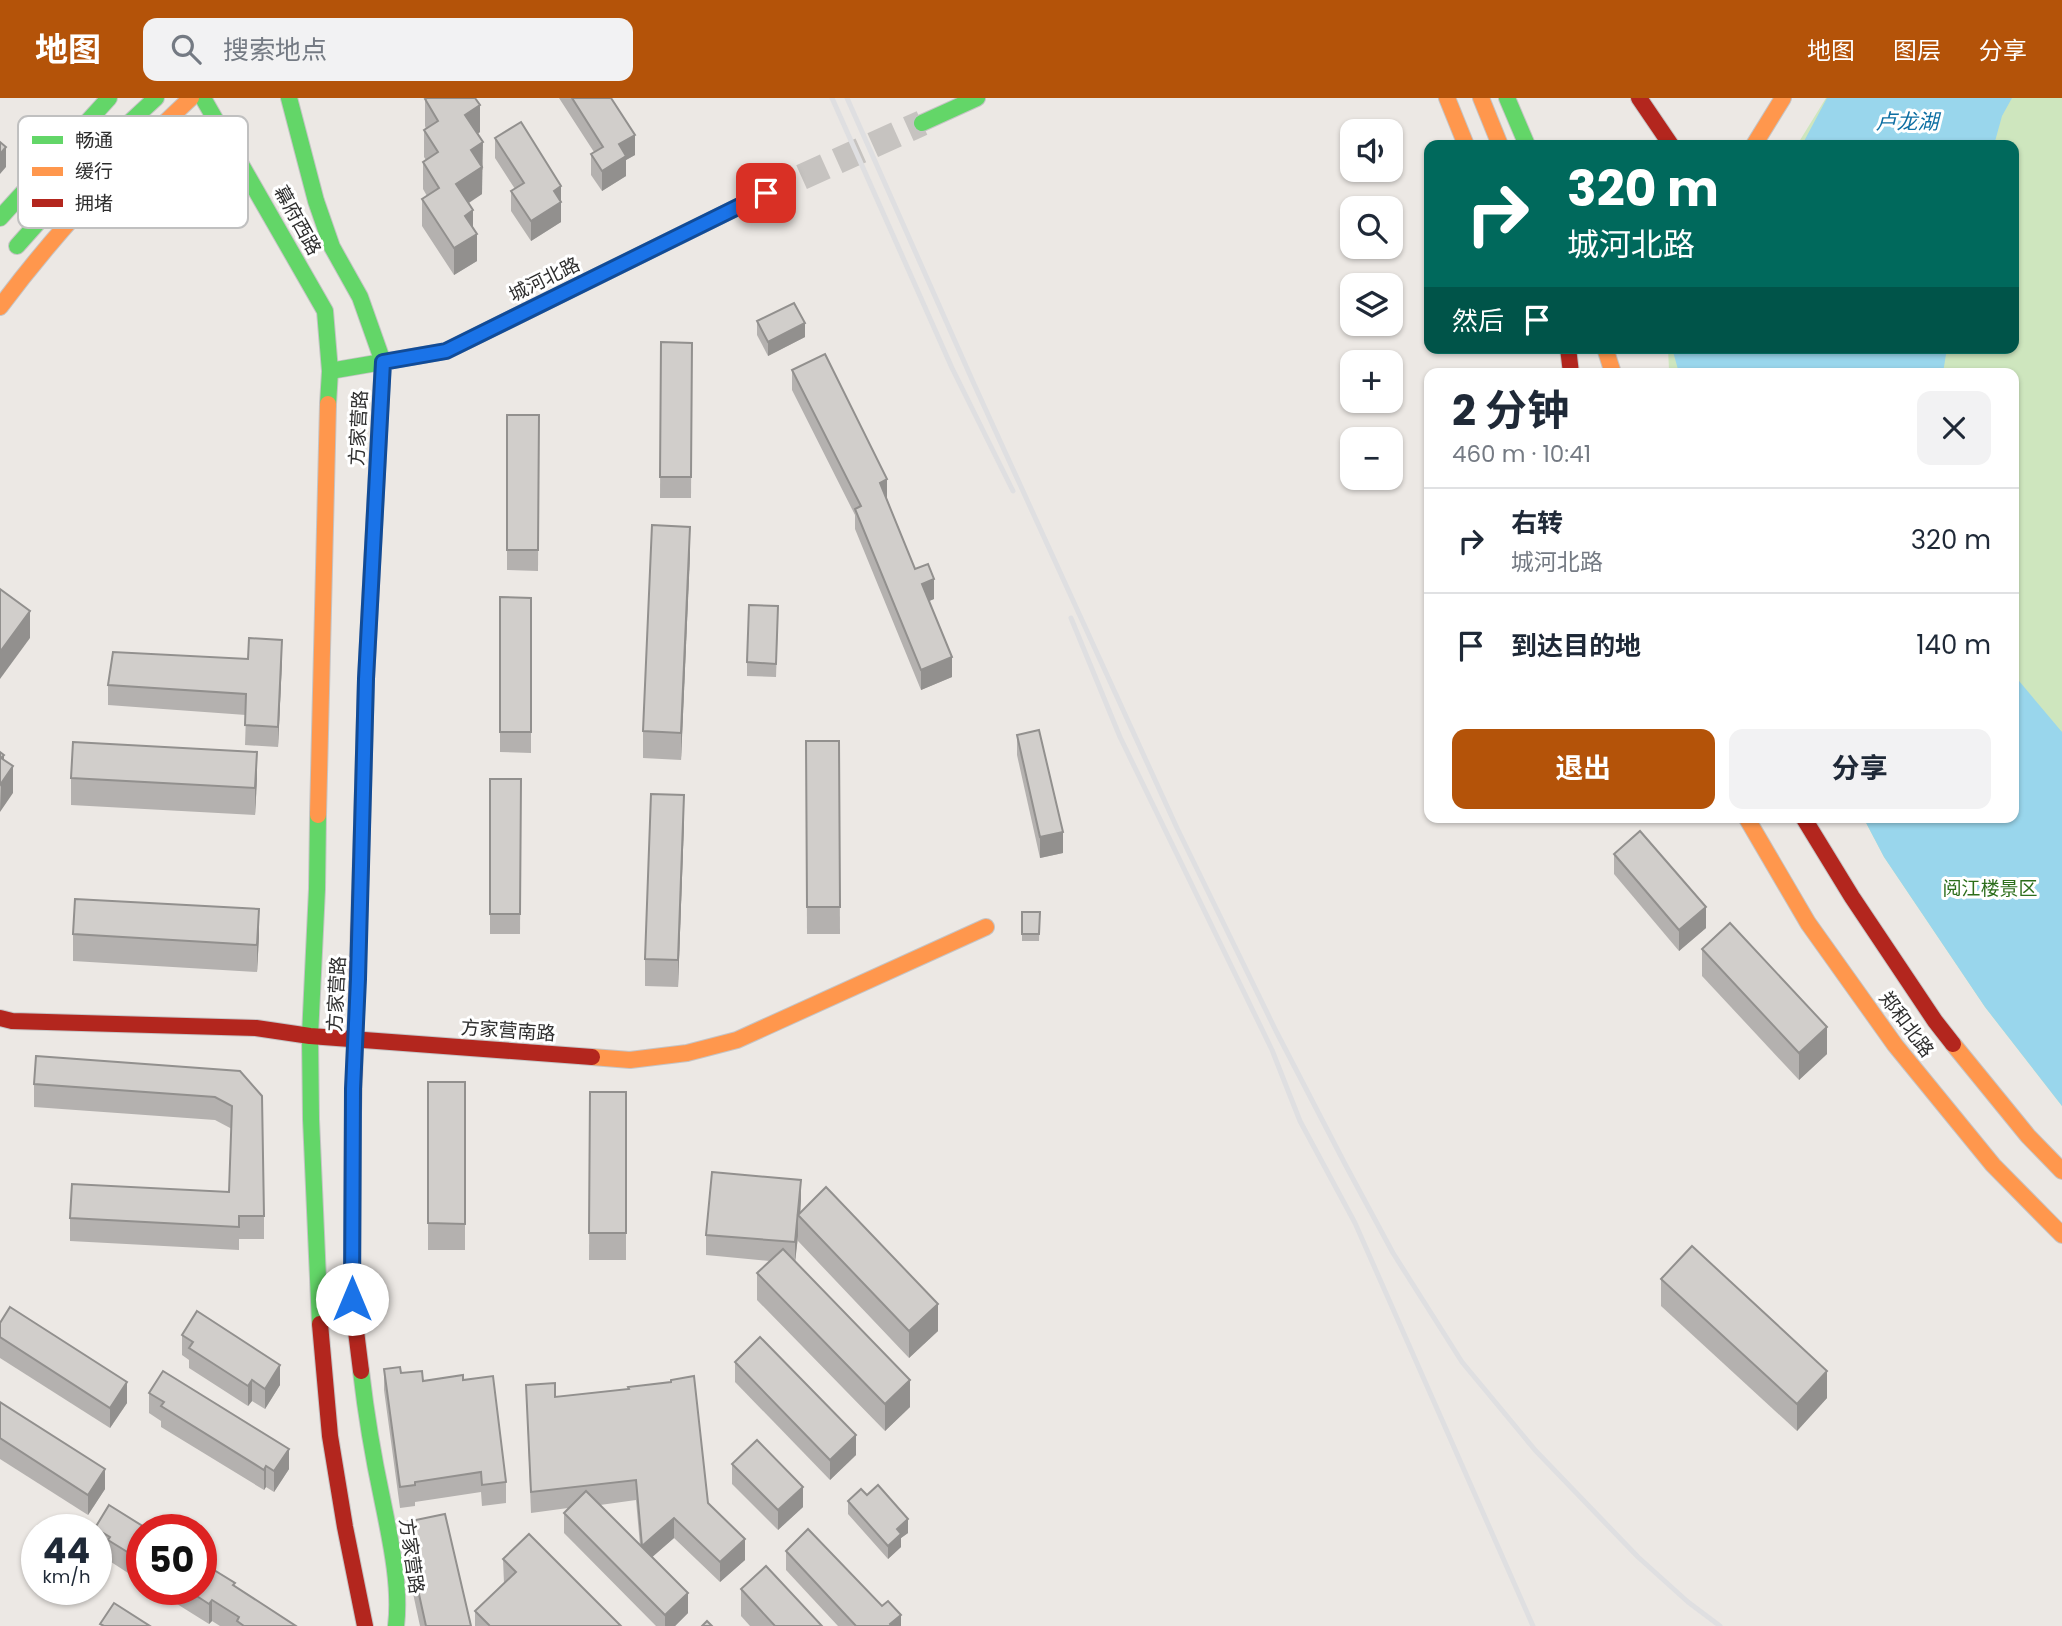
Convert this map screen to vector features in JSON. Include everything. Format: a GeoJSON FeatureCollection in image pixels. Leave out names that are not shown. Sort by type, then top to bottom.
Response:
{"type":"FeatureCollection","features":[{"type":"Feature","properties":{"kind":"main road"},"geometry":{"type":"LineString","coordinates":[[95,116],[110,98]]}},
{"type":"Feature","properties":{"kind":"main road"},"geometry":{"type":"LineString","coordinates":[[137,116],[156,98]]}},
{"type":"Feature","properties":{"kind":"main road"},"geometry":{"type":"LineString","coordinates":[[172,116],[191,98]]}},
{"type":"Feature","properties":{"kind":"main road","name":"幕府西路"},"geometry":{"type":"LineString","coordinates":[[203,98],[213,116]]}},
{"type":"Feature","properties":{"kind":"main road","name":"幕府西路"},"geometry":{"type":"LineString","coordinates":[[289,98],[316,201],[332,247],[360,297],[383,362]]}},
{"type":"Feature","properties":{"kind":"main road"},"geometry":{"type":"LineString","coordinates":[[922,123],[977,98]]}},
{"type":"Feature","properties":{"kind":"main road"},"geometry":{"type":"LineString","coordinates":[[1447,98],[1464,140]]}},
{"type":"Feature","properties":{"kind":"main road"},"geometry":{"type":"LineString","coordinates":[[1481,98],[1498,140]]}},
{"type":"Feature","properties":{"kind":"main road"},"geometry":{"type":"LineString","coordinates":[[1507,98],[1525,140]]}},
{"type":"Feature","properties":{"kind":"main road"},"geometry":{"type":"LineString","coordinates":[[1639,98],[1668,140]]}},
{"type":"Feature","properties":{"kind":"main road"},"geometry":{"type":"LineString","coordinates":[[1757,140],[1783,98]]}},
{"type":"Feature","properties":{"kind":"main road","name":"幕府西路"},"geometry":{"type":"LineString","coordinates":[[248,177],[325,311],[330,371]]}},
{"type":"Feature","properties":{"kind":"main road","name":"城河北路"},"geometry":{"type":"LineString","coordinates":[[330,371],[446,351],[766,193]]}},
{"type":"Feature","properties":{"kind":"main road"},"geometry":{"type":"LineString","coordinates":[[0,218],[18,197]]}},
{"type":"Feature","properties":{"kind":"main road"},"geometry":{"type":"LineString","coordinates":[[6,260],[32,228]]}},
{"type":"Feature","properties":{"kind":"main road"},"geometry":{"type":"LineString","coordinates":[[0,307],[36,259],[64,228]]}},
{"type":"Feature","properties":{"kind":"main road"},"geometry":{"type":"LineString","coordinates":[[1557,354],[1567,368]]}},
{"type":"Feature","properties":{"kind":"main road","name":"方家营路"},"geometry":{"type":"LineString","coordinates":[[383,362],[366,679],[354,1039],[352,1299],[367,1423],[389,1535],[398,1609],[397,1626]]}},
{"type":"Feature","properties":{"kind":"main road","name":"方家营路"},"geometry":{"type":"LineString","coordinates":[[330,371],[317,889],[310,1036],[318,1303],[330,1436],[365,1626]]}},
{"type":"Feature","properties":{"kind":"main road","name":"郑和北路"},"geometry":{"type":"LineString","coordinates":[[1750,823],[1808,923],[1895,1045],[1993,1165],[2062,1236]]}},
{"type":"Feature","properties":{"kind":"main road","name":"郑和北路"},"geometry":{"type":"LineString","coordinates":[[1807,823],[1935,1021],[2028,1136],[2062,1171]]}},
{"type":"Feature","properties":{"kind":"main road","name":"方家营南路"},"geometry":{"type":"LineString","coordinates":[[0,1018],[12,1021],[256,1028],[310,1036],[630,1060],[687,1053],[737,1040],[986,927]]}},
{"type":"Feature","properties":{"kind":"green space","name":"阅江楼景区"},"geometry":{"type":"Polygon","coordinates":[[[1826,98],[2062,98],[2062,1106],[1985,1007],[1884,857],[1866,823],[2019,823],[2019,368],[1669,368],[1668,354],[2019,354],[2019,140],[1800,140],[1826,98]]]}},
{"type":"Feature","properties":{"kind":"water","name":"卢龙湖"},"geometry":{"type":"Polygon","coordinates":[[[1827,98],[2012,98],[2002,116],[1995,140],[1805,140],[1827,98]]]}},
{"type":"Feature","properties":{"kind":"water"},"geometry":{"type":"Polygon","coordinates":[[[1674,354],[1946,354],[1944,368],[1678,368],[1674,354]]]}},
{"type":"Feature","properties":{"kind":"water"},"geometry":{"type":"Polygon","coordinates":[[[2019,681],[2062,732],[2062,1106],[1985,1007],[1884,857],[1866,823],[2019,823],[2019,681]]]}},
{"type":"Feature","properties":{"kind":"building"},"geometry":{"type":"Polygon","coordinates":[[[475,98],[480,105],[465,115],[483,142],[471,150],[482,167],[456,184],[473,210],[465,216],[477,234],[454,248],[422,199],[439,188],[423,162],[438,152],[424,130],[438,121],[425,99],[475,98]]]}},
{"type":"Feature","properties":{"kind":"building"},"geometry":{"type":"Polygon","coordinates":[[[572,98],[611,98],[635,135],[619,144],[626,156],[602,171],[591,154],[603,147],[572,98]]]}},
{"type":"Feature","properties":{"kind":"building"},"geometry":{"type":"Polygon","coordinates":[[[521,122],[561,186],[554,191],[561,202],[531,221],[511,191],[524,183],[495,138],[521,122]]]}},
{"type":"Feature","properties":{"kind":"building"},"geometry":{"type":"Polygon","coordinates":[[[0,142],[6,147],[0,154],[0,142]]]}},
{"type":"Feature","properties":{"kind":"building"},"geometry":{"type":"Polygon","coordinates":[[[794,303],[805,323],[768,342],[757,321],[794,303]]]}},
{"type":"Feature","properties":{"kind":"building"},"geometry":{"type":"Polygon","coordinates":[[[661,342],[692,343],[691,477],[660,477],[661,342]]]}},
{"type":"Feature","properties":{"kind":"building"},"geometry":{"type":"Polygon","coordinates":[[[825,354],[887,479],[880,483],[915,569],[928,564],[934,579],[922,584],[952,657],[921,670],[855,509],[861,506],[792,370],[825,354]]]}},
{"type":"Feature","properties":{"kind":"building"},"geometry":{"type":"Polygon","coordinates":[[[507,415],[539,415],[538,550],[507,550],[507,415]]]}},
{"type":"Feature","properties":{"kind":"building"},"geometry":{"type":"Polygon","coordinates":[[[652,525],[690,527],[681,733],[643,731],[652,525]]]}},
{"type":"Feature","properties":{"kind":"building"},"geometry":{"type":"Polygon","coordinates":[[[0,589],[30,611],[0,652],[0,589]]]}},
{"type":"Feature","properties":{"kind":"building"},"geometry":{"type":"Polygon","coordinates":[[[500,597],[531,598],[531,732],[500,732],[500,597]]]}},
{"type":"Feature","properties":{"kind":"building"},"geometry":{"type":"Polygon","coordinates":[[[749,605],[778,606],[776,664],[747,662],[749,605]]]}},
{"type":"Feature","properties":{"kind":"building"},"geometry":{"type":"Polygon","coordinates":[[[249,638],[282,640],[278,727],[245,725],[246,694],[108,685],[113,652],[248,659],[249,638]]]}},
{"type":"Feature","properties":{"kind":"building"},"geometry":{"type":"Polygon","coordinates":[[[1039,730],[1063,832],[1040,837],[1017,735],[1039,730]]]}},
{"type":"Feature","properties":{"kind":"building"},"geometry":{"type":"Polygon","coordinates":[[[806,741],[839,741],[840,907],[807,907],[806,741]]]}},
{"type":"Feature","properties":{"kind":"building"},"geometry":{"type":"Polygon","coordinates":[[[73,742],[257,752],[255,788],[71,778],[73,742]]]}},
{"type":"Feature","properties":{"kind":"building"},"geometry":{"type":"Polygon","coordinates":[[[0,752],[4,755],[1,758],[13,766],[0,785],[0,752]]]}},
{"type":"Feature","properties":{"kind":"building"},"geometry":{"type":"Polygon","coordinates":[[[490,779],[521,779],[520,914],[490,914],[490,779]]]}},
{"type":"Feature","properties":{"kind":"building"},"geometry":{"type":"Polygon","coordinates":[[[651,794],[684,795],[678,960],[645,959],[651,794]]]}},
{"type":"Feature","properties":{"kind":"building"},"geometry":{"type":"Polygon","coordinates":[[[1640,831],[1706,907],[1679,930],[1614,854],[1640,831]]]}},
{"type":"Feature","properties":{"kind":"building"},"geometry":{"type":"Polygon","coordinates":[[[75,899],[259,909],[257,945],[73,934],[75,899]]]}},
{"type":"Feature","properties":{"kind":"building"},"geometry":{"type":"Polygon","coordinates":[[[1022,912],[1040,912],[1039,934],[1022,934],[1022,912]]]}},
{"type":"Feature","properties":{"kind":"building"},"geometry":{"type":"Polygon","coordinates":[[[1730,923],[1827,1027],[1799,1053],[1702,949],[1730,923]]]}},
{"type":"Feature","properties":{"kind":"building"},"geometry":{"type":"Polygon","coordinates":[[[36,1056],[240,1071],[262,1096],[264,1216],[239,1216],[239,1227],[70,1218],[72,1184],[229,1192],[232,1106],[215,1097],[34,1084],[36,1056]]]}},
{"type":"Feature","properties":{"kind":"building"},"geometry":{"type":"Polygon","coordinates":[[[428,1082],[465,1082],[465,1224],[428,1223],[428,1082]]]}},
{"type":"Feature","properties":{"kind":"building"},"geometry":{"type":"Polygon","coordinates":[[[590,1092],[626,1092],[626,1233],[589,1233],[590,1092]]]}},
{"type":"Feature","properties":{"kind":"building"},"geometry":{"type":"Polygon","coordinates":[[[712,1172],[801,1180],[795,1242],[706,1235],[712,1172]]]}},
{"type":"Feature","properties":{"kind":"building"},"geometry":{"type":"Polygon","coordinates":[[[826,1187],[938,1304],[909,1331],[798,1215],[826,1187]]]}},
{"type":"Feature","properties":{"kind":"building"},"geometry":{"type":"Polygon","coordinates":[[[1692,1246],[1827,1371],[1797,1404],[1661,1279],[1692,1246]]]}},
{"type":"Feature","properties":{"kind":"building"},"geometry":{"type":"Polygon","coordinates":[[[783,1249],[910,1380],[885,1404],[757,1273],[783,1249]]]}},
{"type":"Feature","properties":{"kind":"building"},"geometry":{"type":"Polygon","coordinates":[[[10,1307],[127,1382],[110,1408],[0,1337],[0,1323],[10,1307]]]}},
{"type":"Feature","properties":{"kind":"building"},"geometry":{"type":"Polygon","coordinates":[[[197,1311],[280,1365],[265,1389],[252,1380],[248,1386],[189,1348],[193,1342],[182,1335],[197,1311]]]}},
{"type":"Feature","properties":{"kind":"building"},"geometry":{"type":"Polygon","coordinates":[[[760,1337],[856,1435],[830,1460],[735,1362],[760,1337]]]}},
{"type":"Feature","properties":{"kind":"building"},"geometry":{"type":"Polygon","coordinates":[[[400,1367],[401,1373],[422,1371],[423,1381],[463,1375],[463,1380],[493,1376],[506,1482],[482,1485],[481,1472],[415,1482],[415,1485],[400,1487],[384,1369],[400,1367]]]}},
{"type":"Feature","properties":{"kind":"building"},"geometry":{"type":"Polygon","coordinates":[[[163,1371],[289,1449],[274,1471],[266,1466],[264,1470],[161,1406],[164,1402],[149,1393],[163,1371]]]}},
{"type":"Feature","properties":{"kind":"building"},"geometry":{"type":"Polygon","coordinates":[[[694,1376],[708,1503],[745,1539],[720,1562],[674,1518],[642,1546],[636,1480],[531,1492],[526,1385],[555,1383],[555,1397],[629,1389],[628,1387],[671,1382],[694,1376]]]}},
{"type":"Feature","properties":{"kind":"building"},"geometry":{"type":"Polygon","coordinates":[[[0,1402],[105,1469],[88,1495],[0,1438],[0,1402]]]}},
{"type":"Feature","properties":{"kind":"building"},"geometry":{"type":"Polygon","coordinates":[[[757,1440],[803,1487],[778,1510],[732,1464],[757,1440]]]}},
{"type":"Feature","properties":{"kind":"building"},"geometry":{"type":"Polygon","coordinates":[[[878,1485],[908,1519],[897,1529],[901,1534],[888,1546],[848,1501],[861,1489],[867,1495],[878,1485]]]}},
{"type":"Feature","properties":{"kind":"building"},"geometry":{"type":"Polygon","coordinates":[[[586,1491],[688,1593],[665,1615],[564,1513],[586,1491]]]}},
{"type":"Feature","properties":{"kind":"building"},"geometry":{"type":"Polygon","coordinates":[[[109,1505],[126,1516],[126,1551],[112,1542],[112,1514],[104,1514],[109,1505]]]}},
{"type":"Feature","properties":{"kind":"building"},"geometry":{"type":"Polygon","coordinates":[[[445,1514],[471,1626],[426,1626],[406,1522],[445,1514]]]}},
{"type":"Feature","properties":{"kind":"building"},"geometry":{"type":"Polygon","coordinates":[[[808,1529],[882,1606],[888,1601],[901,1615],[891,1626],[856,1626],[786,1551],[808,1529]]]}},
{"type":"Feature","properties":{"kind":"building"},"geometry":{"type":"Polygon","coordinates":[[[529,1534],[621,1626],[490,1626],[475,1611],[516,1572],[503,1559],[529,1534]]]}},
{"type":"Feature","properties":{"kind":"building"},"geometry":{"type":"Polygon","coordinates":[[[766,1566],[822,1626],[775,1626],[741,1589],[766,1566]]]}},
{"type":"Feature","properties":{"kind":"building"},"geometry":{"type":"Polygon","coordinates":[[[217,1572],[296,1626],[244,1626],[237,1621],[239,1617],[217,1603],[217,1572]]]}},
{"type":"Feature","properties":{"kind":"building"},"geometry":{"type":"Polygon","coordinates":[[[114,1603],[150,1626],[100,1624],[114,1603]]]}},
{"type":"Feature","properties":{"kind":"tunnel"},"geometry":{"type":"LineString","coordinates":[[766,193],[922,123]]}},
{"type":"Feature","properties":{"kind":"railway"},"geometry":{"type":"LineString","coordinates":[[832,98],[952,368],[1013,491]]}},
{"type":"Feature","properties":{"kind":"railway"},"geometry":{"type":"LineString","coordinates":[[847,98],[1177,828],[1276,1031],[1393,1253],[1462,1362],[1535,1450],[1638,1557],[1688,1602],[1720,1626]]}},
{"type":"Feature","properties":{"kind":"railway"},"geometry":{"type":"LineString","coordinates":[[1071,618],[1120,737],[1272,1050],[1300,1121],[1355,1223],[1533,1626]]}},
{"type":"Feature","properties":{"kind":"traffic: fast"},"geometry":{"type":"LineString","coordinates":[[93,116],[109,98]]}},
{"type":"Feature","properties":{"kind":"traffic: fast"},"geometry":{"type":"LineString","coordinates":[[137,116],[156,98]]}},
{"type":"Feature","properties":{"kind":"traffic: fast"},"geometry":{"type":"LineString","coordinates":[[203,98],[213,116]]}},
{"type":"Feature","properties":{"kind":"traffic: fast"},"geometry":{"type":"LineString","coordinates":[[289,98],[316,201],[332,247],[360,297],[383,362],[381,395]]}},
{"type":"Feature","properties":{"kind":"traffic: fast"},"geometry":{"type":"LineString","coordinates":[[922,123],[977,98]]}},
{"type":"Feature","properties":{"kind":"traffic: fast"},"geometry":{"type":"LineString","coordinates":[[1507,98],[1525,140]]}},
{"type":"Feature","properties":{"kind":"traffic: fast"},"geometry":{"type":"LineString","coordinates":[[248,177],[325,311],[330,371],[328,404]]}},
{"type":"Feature","properties":{"kind":"traffic: fast"},"geometry":{"type":"LineString","coordinates":[[330,371],[446,351],[766,193]]}},
{"type":"Feature","properties":{"kind":"traffic: fast"},"geometry":{"type":"LineString","coordinates":[[0,218],[18,198]]}},
{"type":"Feature","properties":{"kind":"traffic: fast"},"geometry":{"type":"LineString","coordinates":[[17,246],[33,228]]}},
{"type":"Feature","properties":{"kind":"traffic: fast"},"geometry":{"type":"LineString","coordinates":[[318,815],[310,1036],[320,1324]]}},
{"type":"Feature","properties":{"kind":"traffic: fast"},"geometry":{"type":"LineString","coordinates":[[361,1371],[394,1562],[396,1626]]}},
{"type":"Feature","properties":{"kind":"traffic: slow"},"geometry":{"type":"LineString","coordinates":[[172,116],[191,98]]}},
{"type":"Feature","properties":{"kind":"traffic: slow"},"geometry":{"type":"LineString","coordinates":[[1447,98],[1464,140]]}},
{"type":"Feature","properties":{"kind":"traffic: slow"},"geometry":{"type":"LineString","coordinates":[[1481,98],[1498,140]]}},
{"type":"Feature","properties":{"kind":"traffic: slow"},"geometry":{"type":"LineString","coordinates":[[1757,140],[1783,98]]}},
{"type":"Feature","properties":{"kind":"traffic: slow"},"geometry":{"type":"LineString","coordinates":[[0,307],[64,228]]}},
{"type":"Feature","properties":{"kind":"traffic: slow"},"geometry":{"type":"LineString","coordinates":[[1607,354],[1611,368]]}},
{"type":"Feature","properties":{"kind":"traffic: slow"},"geometry":{"type":"LineString","coordinates":[[362,825],[366,679],[381,395]]}},
{"type":"Feature","properties":{"kind":"traffic: slow"},"geometry":{"type":"LineString","coordinates":[[318,815],[328,404]]}},
{"type":"Feature","properties":{"kind":"traffic: slow"},"geometry":{"type":"LineString","coordinates":[[1750,823],[1808,923],[1895,1045],[1993,1165],[2062,1235]]}},
{"type":"Feature","properties":{"kind":"traffic: slow"},"geometry":{"type":"LineString","coordinates":[[592,1057],[630,1060],[687,1053],[737,1040],[986,927]]}},
{"type":"Feature","properties":{"kind":"traffic: slow"},"geometry":{"type":"LineString","coordinates":[[1953,1044],[2028,1136],[2062,1171]]}},
{"type":"Feature","properties":{"kind":"traffic: jam"},"geometry":{"type":"LineString","coordinates":[[1639,98],[1668,140]]}},
{"type":"Feature","properties":{"kind":"traffic: jam"},"geometry":{"type":"LineString","coordinates":[[1569,354],[1570,368]]}},
{"type":"Feature","properties":{"kind":"traffic: jam"},"geometry":{"type":"LineString","coordinates":[[1807,823],[1852,897],[1953,1044]]}},
{"type":"Feature","properties":{"kind":"traffic: jam"},"geometry":{"type":"LineString","coordinates":[[361,1371],[352,1299],[353,1113],[362,825]]}},
{"type":"Feature","properties":{"kind":"traffic: jam"},"geometry":{"type":"LineString","coordinates":[[0,1018],[12,1021],[256,1028],[310,1036],[592,1057]]}},
{"type":"Feature","properties":{"kind":"traffic: jam"},"geometry":{"type":"LineString","coordinates":[[320,1324],[330,1436],[365,1626]]}},
{"type":"Feature","properties":{"kind":"route"},"geometry":{"type":"LineString","coordinates":[[352,1299],[354,1039],[366,679],[383,362],[446,351],[766,193]]}}]}
